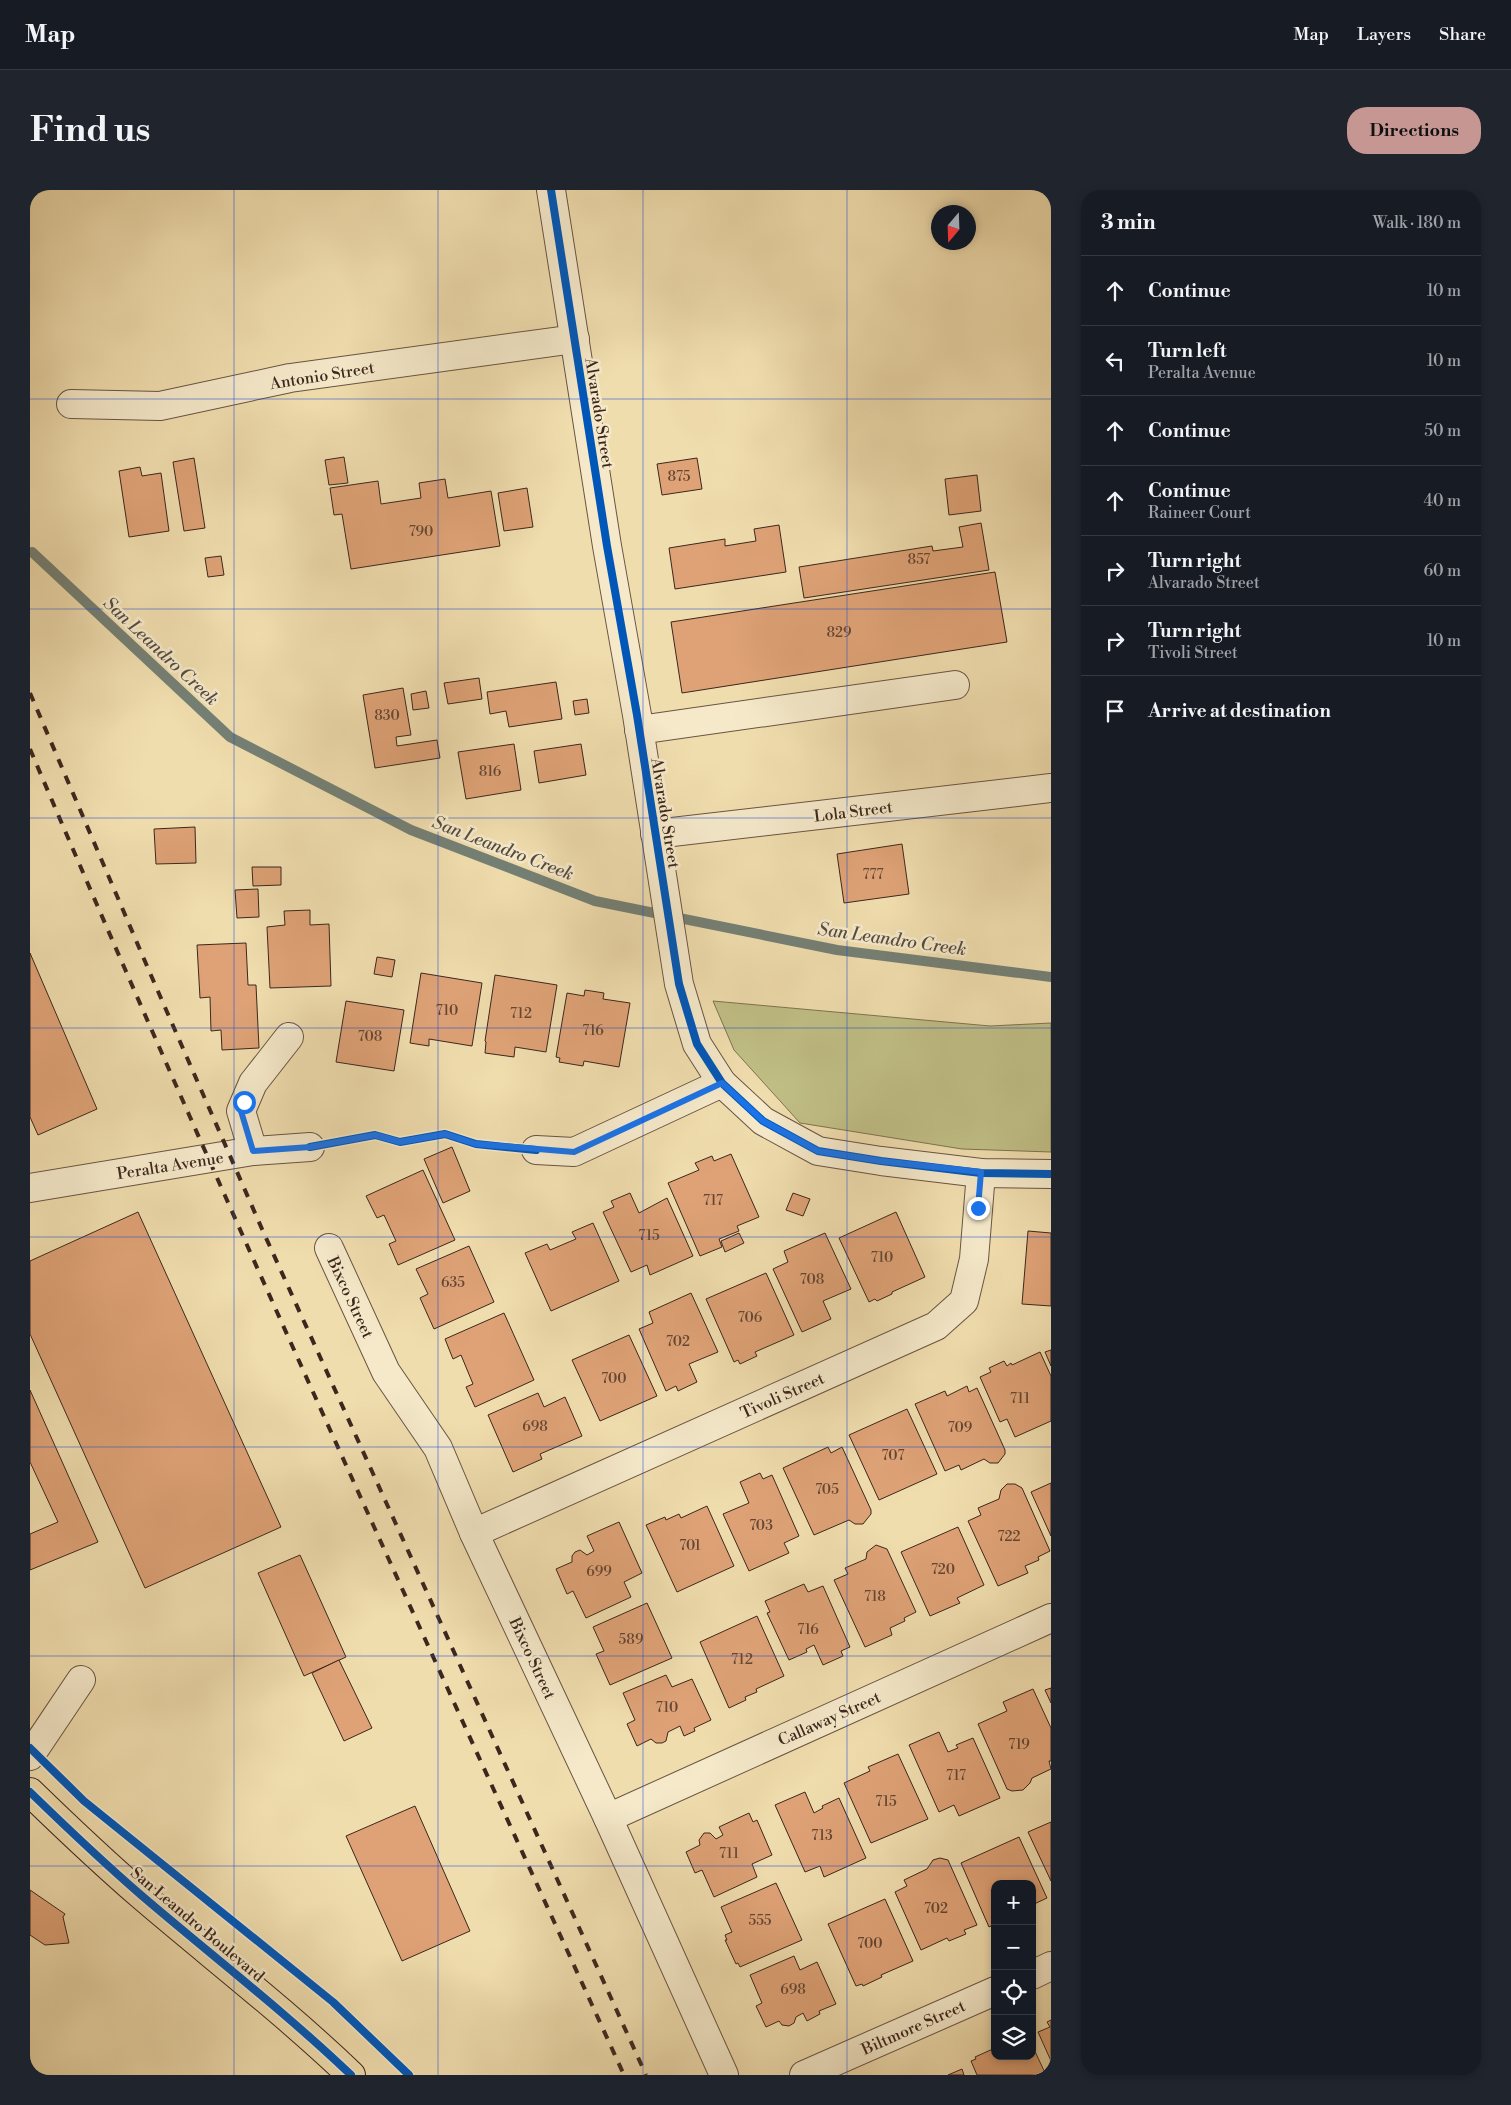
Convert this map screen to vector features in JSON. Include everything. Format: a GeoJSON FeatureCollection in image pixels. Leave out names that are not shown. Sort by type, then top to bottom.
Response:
{"type":"FeatureCollection","features":[{"type":"Feature","properties":{"kind":"main road","name":"San Leandro Boulevard"},"geometry":{"type":"LineString","coordinates":[[30,1792],[139,1894],[320,2046],[351,2075]]}},
{"type":"Feature","properties":{"kind":"street","name":"Alvarado Street"},"geometry":{"type":"LineString","coordinates":[[551,190],[606,546],[639,730],[679,984],[697,1044],[722,1083],[763,1121],[818,1151],[881,1161],[981,1172],[1051,1174]]}},
{"type":"Feature","properties":{"kind":"street","name":"Antonio Street"},"geometry":{"type":"LineString","coordinates":[[71,404],[160,406],[290,378],[575,339]]}},
{"type":"Feature","properties":{"kind":"street"},"geometry":{"type":"LineString","coordinates":[[639,730],[955,685]]}},
{"type":"Feature","properties":{"kind":"street","name":"Lola Street"},"geometry":{"type":"LineString","coordinates":[[655,834],[1051,788]]}},
{"type":"Feature","properties":{"kind":"street"},"geometry":{"type":"LineString","coordinates":[[253,1151],[241,1111],[253,1083],[289,1037]]}},
{"type":"Feature","properties":{"kind":"street"},"geometry":{"type":"LineString","coordinates":[[536,1150],[574,1152],[722,1083]]}},
{"type":"Feature","properties":{"kind":"street","name":"Peralta Avenue"},"geometry":{"type":"LineString","coordinates":[[30,1188],[253,1151],[310,1147]]}},
{"type":"Feature","properties":{"kind":"street","name":"Tivoli Street"},"geometry":{"type":"LineString","coordinates":[[474,1533],[936,1326],[964,1302],[974,1259],[981,1172]]}},
{"type":"Feature","properties":{"kind":"street","name":"Bixco Street"},"geometry":{"type":"LineString","coordinates":[[329,1248],[386,1372],[438,1448],[474,1533],[608,1818],[724,2075]]}},
{"type":"Feature","properties":{"kind":"street","name":"Callaway Street"},"geometry":{"type":"LineString","coordinates":[[608,1818],[1051,1618]]}},
{"type":"Feature","properties":{"kind":"street"},"geometry":{"type":"LineString","coordinates":[[30,1756],[81,1680]]}},
{"type":"Feature","properties":{"kind":"street"},"geometry":{"type":"LineString","coordinates":[[1036,1973],[1051,1966]]}},
{"type":"Feature","properties":{"kind":"street","name":"Biltmore Street"},"geometry":{"type":"LineString","coordinates":[[804,2075],[991,1993]]}},
{"type":"Feature","properties":{"kind":"shaded area"},"geometry":{"type":"Polygon","coordinates":[[[713,1001],[990,1026],[1051,1023],[1051,1152],[962,1149],[800,1123],[734,1050],[713,1001]]]}},
{"type":"Feature","properties":{"kind":"building"},"geometry":{"type":"Polygon","coordinates":[[[344,457],[348,483],[329,485],[325,460],[344,457]]]}},
{"type":"Feature","properties":{"kind":"building"},"geometry":{"type":"Polygon","coordinates":[[[194,458],[205,528],[184,531],[173,462],[194,458]]]}},
{"type":"Feature","properties":{"kind":"building"},"geometry":{"type":"Polygon","coordinates":[[[697,458],[702,489],[662,495],[657,464],[697,458]]]}},
{"type":"Feature","properties":{"kind":"building"},"geometry":{"type":"Polygon","coordinates":[[[140,467],[142,476],[161,473],[169,531],[129,537],[119,471],[140,467]]]}},
{"type":"Feature","properties":{"kind":"building"},"geometry":{"type":"Polygon","coordinates":[[[977,475],[981,511],[949,515],[945,479],[977,475]]]}},
{"type":"Feature","properties":{"kind":"building"},"geometry":{"type":"Polygon","coordinates":[[[445,479],[448,498],[491,491],[500,546],[351,569],[342,514],[334,515],[330,488],[378,481],[381,504],[421,498],[419,483],[445,479]]]}},
{"type":"Feature","properties":{"kind":"building"},"geometry":{"type":"Polygon","coordinates":[[[527,488],[533,527],[504,531],[498,493],[527,488]]]}},
{"type":"Feature","properties":{"kind":"building"},"geometry":{"type":"Polygon","coordinates":[[[981,523],[989,570],[804,598],[799,567],[932,546],[933,551],[963,547],[959,527],[981,523]]]}},
{"type":"Feature","properties":{"kind":"building"},"geometry":{"type":"Polygon","coordinates":[[[779,525],[786,572],[675,589],[669,548],[725,539],[725,546],[756,541],[754,529],[779,525]]]}},
{"type":"Feature","properties":{"kind":"building"},"geometry":{"type":"Polygon","coordinates":[[[221,556],[224,575],[208,577],[205,558],[221,556]]]}},
{"type":"Feature","properties":{"kind":"building"},"geometry":{"type":"Polygon","coordinates":[[[995,572],[1007,642],[682,693],[671,622],[995,572]]]}},
{"type":"Feature","properties":{"kind":"building"},"geometry":{"type":"Polygon","coordinates":[[[479,678],[482,699],[448,704],[444,683],[479,678]]]}},
{"type":"Feature","properties":{"kind":"building"},"geometry":{"type":"Polygon","coordinates":[[[556,682],[562,719],[509,727],[506,711],[490,714],[487,692],[556,682]]]}},
{"type":"Feature","properties":{"kind":"building"},"geometry":{"type":"Polygon","coordinates":[[[403,688],[411,735],[396,737],[397,746],[437,740],[440,758],[375,768],[363,695],[403,688]]]}},
{"type":"Feature","properties":{"kind":"building"},"geometry":{"type":"Polygon","coordinates":[[[426,691],[429,708],[413,710],[411,694],[426,691]]]}},
{"type":"Feature","properties":{"kind":"building"},"geometry":{"type":"Polygon","coordinates":[[[587,699],[589,713],[575,715],[573,701],[587,699]]]}},
{"type":"Feature","properties":{"kind":"building"},"geometry":{"type":"Polygon","coordinates":[[[514,744],[521,790],[466,799],[458,752],[514,744]]]}},
{"type":"Feature","properties":{"kind":"building"},"geometry":{"type":"Polygon","coordinates":[[[581,744],[586,775],[539,783],[534,751],[581,744]]]}},
{"type":"Feature","properties":{"kind":"building"},"geometry":{"type":"Polygon","coordinates":[[[195,827],[196,863],[156,864],[154,829],[195,827]]]}},
{"type":"Feature","properties":{"kind":"building"},"geometry":{"type":"Polygon","coordinates":[[[902,844],[909,894],[844,903],[837,854],[902,844]]]}},
{"type":"Feature","properties":{"kind":"building"},"geometry":{"type":"Polygon","coordinates":[[[252,867],[281,867],[281,885],[253,886],[252,867]]]}},
{"type":"Feature","properties":{"kind":"building"},"geometry":{"type":"Polygon","coordinates":[[[258,889],[259,917],[237,918],[235,890],[258,889]]]}},
{"type":"Feature","properties":{"kind":"building"},"geometry":{"type":"Polygon","coordinates":[[[310,910],[310,925],[329,924],[331,986],[270,988],[267,927],[285,925],[284,911],[310,910]]]}},
{"type":"Feature","properties":{"kind":"building"},"geometry":{"type":"Polygon","coordinates":[[[246,943],[248,985],[256,985],[259,1048],[222,1050],[221,1030],[211,1031],[210,997],[200,998],[197,945],[246,943]]]}},
{"type":"Feature","properties":{"kind":"building"},"geometry":{"type":"Polygon","coordinates":[[[30,953],[97,1109],[38,1135],[30,1117],[30,953]]]}},
{"type":"Feature","properties":{"kind":"building"},"geometry":{"type":"Polygon","coordinates":[[[377,957],[395,960],[392,977],[374,974],[377,957]]]}},
{"type":"Feature","properties":{"kind":"building"},"geometry":{"type":"Polygon","coordinates":[[[421,973],[482,983],[472,1046],[429,1039],[429,1046],[410,1043],[421,973]]]}},
{"type":"Feature","properties":{"kind":"building"},"geometry":{"type":"Polygon","coordinates":[[[495,975],[557,985],[546,1052],[515,1047],[514,1057],[485,1053],[485,1041],[495,975]]]}},
{"type":"Feature","properties":{"kind":"building"},"geometry":{"type":"Polygon","coordinates":[[[585,990],[604,993],[603,999],[630,1003],[619,1067],[584,1061],[583,1066],[559,1062],[560,1058],[556,1057],[567,993],[584,996],[585,990]]]}},
{"type":"Feature","properties":{"kind":"building"},"geometry":{"type":"Polygon","coordinates":[[[346,1001],[404,1010],[394,1071],[336,1062],[346,1001]]]}},
{"type":"Feature","properties":{"kind":"building"},"geometry":{"type":"Polygon","coordinates":[[[452,1147],[470,1191],[443,1203],[424,1159],[452,1147]]]}},
{"type":"Feature","properties":{"kind":"building"},"geometry":{"type":"Polygon","coordinates":[[[731,1154],[759,1217],[737,1226],[739,1231],[719,1239],[722,1247],[700,1256],[668,1183],[699,1170],[695,1163],[712,1156],[714,1161],[731,1154]]]}},
{"type":"Feature","properties":{"kind":"building"},"geometry":{"type":"Polygon","coordinates":[[[423,1170],[455,1240],[398,1265],[389,1244],[396,1241],[384,1215],[377,1218],[366,1196],[423,1170]]]}},
{"type":"Feature","properties":{"kind":"building"},"geometry":{"type":"Polygon","coordinates":[[[630,1193],[639,1213],[667,1198],[693,1256],[650,1275],[647,1265],[631,1272],[603,1212],[614,1207],[611,1201],[630,1193]]]}},
{"type":"Feature","properties":{"kind":"building"},"geometry":{"type":"Polygon","coordinates":[[[793,1193],[810,1199],[803,1216],[786,1210],[793,1193]]]}},
{"type":"Feature","properties":{"kind":"building"},"geometry":{"type":"Polygon","coordinates":[[[138,1212],[281,1527],[145,1588],[30,1334],[30,1261],[138,1212]]]}},
{"type":"Feature","properties":{"kind":"building"},"geometry":{"type":"Polygon","coordinates":[[[896,1212],[925,1277],[877,1301],[875,1299],[869,1302],[839,1238],[896,1212]]]}},
{"type":"Feature","properties":{"kind":"building"},"geometry":{"type":"Polygon","coordinates":[[[593,1223],[619,1281],[551,1311],[525,1253],[547,1244],[550,1250],[576,1239],[572,1232],[593,1223]]]}},
{"type":"Feature","properties":{"kind":"building"},"geometry":{"type":"Polygon","coordinates":[[[1028,1231],[1051,1233],[1051,1306],[1022,1304],[1028,1231]]]}},
{"type":"Feature","properties":{"kind":"building"},"geometry":{"type":"Polygon","coordinates":[[[739,1233],[744,1243],[725,1252],[721,1241],[739,1233]]]}},
{"type":"Feature","properties":{"kind":"building"},"geometry":{"type":"Polygon","coordinates":[[[825,1233],[851,1289],[823,1301],[831,1319],[802,1332],[773,1269],[788,1262],[784,1251],[825,1233]]]}},
{"type":"Feature","properties":{"kind":"building"},"geometry":{"type":"Polygon","coordinates":[[[469,1246],[494,1302],[434,1329],[420,1298],[428,1294],[416,1269],[469,1246]]]}},
{"type":"Feature","properties":{"kind":"building"},"geometry":{"type":"Polygon","coordinates":[[[766,1273],[794,1335],[755,1352],[757,1356],[740,1364],[738,1360],[734,1362],[706,1299],[766,1273]]]}},
{"type":"Feature","properties":{"kind":"building"},"geometry":{"type":"Polygon","coordinates":[[[691,1293],[718,1352],[689,1364],[697,1382],[678,1391],[676,1386],[666,1391],[639,1329],[653,1323],[649,1312],[691,1293]]]}},
{"type":"Feature","properties":{"kind":"building"},"geometry":{"type":"Polygon","coordinates":[[[504,1313],[534,1380],[475,1407],[466,1387],[473,1384],[461,1355],[453,1359],[445,1339],[504,1313]]]}},
{"type":"Feature","properties":{"kind":"building"},"geometry":{"type":"Polygon","coordinates":[[[629,1335],[657,1396],[600,1421],[572,1360],[629,1335]]]}},
{"type":"Feature","properties":{"kind":"building"},"geometry":{"type":"Polygon","coordinates":[[[1051,1350],[1051,1366],[1045,1352],[1051,1350]]]}},
{"type":"Feature","properties":{"kind":"building"},"geometry":{"type":"Polygon","coordinates":[[[1040,1352],[1051,1376],[1051,1421],[1015,1437],[1007,1419],[1000,1422],[980,1377],[991,1372],[989,1368],[1004,1361],[1007,1366],[1011,1363],[1012,1365],[1040,1352]]]}},
{"type":"Feature","properties":{"kind":"building"},"geometry":{"type":"Polygon","coordinates":[[[967,1386],[969,1392],[977,1388],[1005,1450],[1005,1454],[998,1463],[990,1463],[984,1459],[961,1470],[959,1465],[945,1471],[915,1404],[945,1391],[947,1396],[967,1386]]]}},
{"type":"Feature","properties":{"kind":"building"},"geometry":{"type":"Polygon","coordinates":[[[30,1390],[98,1542],[30,1570],[30,1534],[58,1522],[30,1462],[30,1390]]]}},
{"type":"Feature","properties":{"kind":"building"},"geometry":{"type":"Polygon","coordinates":[[[538,1393],[544,1407],[565,1397],[582,1436],[540,1454],[542,1459],[513,1472],[488,1415],[538,1393]]]}},
{"type":"Feature","properties":{"kind":"building"},"geometry":{"type":"Polygon","coordinates":[[[907,1409],[937,1474],[879,1500],[849,1435],[907,1409]]]}},
{"type":"Feature","properties":{"kind":"building"},"geometry":{"type":"Polygon","coordinates":[[[828,1447],[831,1453],[842,1447],[871,1510],[871,1514],[863,1524],[855,1524],[849,1520],[814,1535],[783,1468],[828,1447]]]}},
{"type":"Feature","properties":{"kind":"building"},"geometry":{"type":"Polygon","coordinates":[[[760,1473],[763,1479],[772,1475],[799,1536],[784,1543],[789,1553],[749,1571],[723,1514],[749,1503],[740,1482],[760,1473]]]}},
{"type":"Feature","properties":{"kind":"building"},"geometry":{"type":"Polygon","coordinates":[[[1051,1483],[1051,1536],[1031,1492],[1051,1483]]]}},
{"type":"Feature","properties":{"kind":"building"},"geometry":{"type":"Polygon","coordinates":[[[1007,1484],[1015,1484],[1022,1488],[1050,1551],[1038,1557],[1039,1560],[1025,1566],[1028,1573],[998,1586],[968,1521],[981,1515],[978,1508],[999,1499],[1001,1490],[1007,1484]]]}},
{"type":"Feature","properties":{"kind":"building"},"geometry":{"type":"Polygon","coordinates":[[[707,1506],[734,1566],[677,1592],[646,1525],[665,1517],[666,1520],[679,1514],[681,1518],[707,1506]]]}},
{"type":"Feature","properties":{"kind":"building"},"geometry":{"type":"Polygon","coordinates":[[[619,1522],[642,1573],[624,1582],[631,1597],[586,1618],[573,1591],[567,1594],[556,1569],[572,1562],[572,1556],[575,1552],[580,1550],[587,1555],[594,1551],[587,1536],[619,1522]]]}},
{"type":"Feature","properties":{"kind":"building"},"geometry":{"type":"Polygon","coordinates":[[[958,1527],[984,1585],[957,1598],[960,1603],[930,1616],[901,1552],[958,1527]]]}},
{"type":"Feature","properties":{"kind":"building"},"geometry":{"type":"Polygon","coordinates":[[[876,1545],[887,1549],[916,1612],[904,1618],[905,1621],[890,1628],[892,1635],[865,1647],[834,1580],[848,1574],[845,1568],[866,1559],[867,1552],[876,1545]]]}},
{"type":"Feature","properties":{"kind":"building"},"geometry":{"type":"Polygon","coordinates":[[[300,1555],[346,1657],[304,1676],[258,1573],[300,1555]]]}},
{"type":"Feature","properties":{"kind":"building"},"geometry":{"type":"Polygon","coordinates":[[[804,1584],[808,1592],[823,1586],[850,1647],[841,1651],[843,1656],[823,1665],[814,1645],[806,1649],[807,1652],[789,1660],[767,1613],[770,1612],[765,1601],[804,1584]]]}},
{"type":"Feature","properties":{"kind":"building"},"geometry":{"type":"Polygon","coordinates":[[[647,1603],[672,1658],[610,1685],[596,1654],[604,1651],[593,1627],[647,1603]]]}},
{"type":"Feature","properties":{"kind":"building"},"geometry":{"type":"Polygon","coordinates":[[[757,1616],[784,1676],[756,1689],[757,1692],[745,1697],[746,1700],[729,1708],[700,1642],[757,1616]]]}},
{"type":"Feature","properties":{"kind":"building"},"geometry":{"type":"Polygon","coordinates":[[[339,1660],[372,1728],[344,1741],[312,1673],[339,1660]]]}},
{"type":"Feature","properties":{"kind":"building"},"geometry":{"type":"Polygon","coordinates":[[[666,1675],[672,1687],[692,1679],[711,1720],[694,1728],[695,1731],[684,1736],[680,1726],[668,1732],[666,1741],[662,1743],[656,1743],[651,1739],[637,1746],[627,1724],[635,1720],[623,1693],[666,1675]]]}},
{"type":"Feature","properties":{"kind":"building"},"geometry":{"type":"Polygon","coordinates":[[[1051,1688],[1051,1703],[1045,1690],[1051,1688]]]}},
{"type":"Feature","properties":{"kind":"building"},"geometry":{"type":"Polygon","coordinates":[[[1033,1689],[1051,1728],[1051,1761],[1049,1761],[1051,1769],[1032,1778],[1023,1790],[1012,1791],[1007,1789],[978,1724],[1007,1711],[1003,1702],[1033,1689]]]}},
{"type":"Feature","properties":{"kind":"building"},"geometry":{"type":"Polygon","coordinates":[[[939,1732],[948,1752],[958,1748],[956,1745],[973,1738],[1000,1798],[959,1816],[954,1805],[939,1812],[909,1745],[939,1732]]]}},
{"type":"Feature","properties":{"kind":"building"},"geometry":{"type":"Polygon","coordinates":[[[898,1754],[928,1819],[871,1843],[844,1783],[870,1771],[868,1767],[898,1754]]]}},
{"type":"Feature","properties":{"kind":"building"},"geometry":{"type":"Polygon","coordinates":[[[805,1792],[814,1813],[823,1808],[822,1806],[839,1798],[866,1858],[824,1877],[820,1866],[805,1872],[775,1805],[805,1792]]]}},
{"type":"Feature","properties":{"kind":"building"},"geometry":{"type":"Polygon","coordinates":[[[415,1806],[470,1931],[402,1961],[346,1836],[415,1806]]]}},
{"type":"Feature","properties":{"kind":"building"},"geometry":{"type":"Polygon","coordinates":[[[749,1813],[753,1822],[757,1820],[772,1855],[752,1864],[757,1877],[714,1897],[702,1870],[695,1873],[686,1852],[700,1845],[699,1840],[704,1833],[710,1833],[716,1839],[723,1835],[719,1827],[749,1813]]]}},
{"type":"Feature","properties":{"kind":"building"},"geometry":{"type":"Polygon","coordinates":[[[1051,1822],[1051,1881],[1028,1832],[1051,1822]]]}},
{"type":"Feature","properties":{"kind":"building"},"geometry":{"type":"Polygon","coordinates":[[[1019,1837],[1047,1898],[1036,1903],[1036,1880],[991,1880],[991,1926],[989,1927],[961,1863],[1019,1837]]]}},
{"type":"Feature","properties":{"kind":"building"},"geometry":{"type":"Polygon","coordinates":[[[940,1858],[948,1860],[977,1925],[964,1930],[966,1934],[949,1941],[947,1938],[921,1950],[895,1892],[907,1886],[904,1880],[927,1869],[933,1860],[940,1858]]]}},
{"type":"Feature","properties":{"kind":"building"},"geometry":{"type":"Polygon","coordinates":[[[776,1883],[802,1940],[740,1967],[738,1963],[736,1964],[725,1940],[727,1940],[725,1935],[732,1932],[721,1907],[776,1883]]]}},
{"type":"Feature","properties":{"kind":"building"},"geometry":{"type":"Polygon","coordinates":[[[30,1890],[65,1914],[63,1917],[69,1943],[45,1945],[30,1935],[30,1890]]]}},
{"type":"Feature","properties":{"kind":"building"},"geometry":{"type":"Polygon","coordinates":[[[885,1899],[913,1961],[881,1975],[882,1977],[863,1986],[862,1984],[856,1986],[828,1924],[885,1899]]]}},
{"type":"Feature","properties":{"kind":"building"},"geometry":{"type":"Polygon","coordinates":[[[794,1956],[800,1970],[817,1962],[836,2004],[819,2011],[820,2014],[807,2021],[803,2013],[796,2017],[794,2023],[789,2026],[782,2025],[779,2021],[766,2027],[756,2006],[762,2003],[750,1975],[794,1956]]]}},
{"type":"Feature","properties":{"kind":"building"},"geometry":{"type":"Polygon","coordinates":[[[1051,2020],[1051,2061],[1038,2032],[1050,2027],[1047,2022],[1051,2020]]]}},
{"type":"Feature","properties":{"kind":"building"},"geometry":{"type":"Polygon","coordinates":[[[991,2050],[991,2060],[1036,2060],[1036,2054],[1046,2075],[977,2075],[971,2061],[976,2059],[975,2057],[991,2050]]]}},
{"type":"Feature","properties":{"kind":"building"},"geometry":{"type":"Polygon","coordinates":[[[962,2069],[964,2075],[948,2075],[962,2069]]]}},
{"type":"Feature","properties":{"kind":"waterway","name":"San Leandro Creek"},"geometry":{"type":"LineString","coordinates":[[32,552],[230,737],[411,830],[595,901],[837,950],[1051,977]]}},
{"type":"Feature","properties":{"kind":"railway"},"geometry":{"type":"LineString","coordinates":[[30,693],[262,1229],[646,2075]]}},
{"type":"Feature","properties":{"kind":"railway"},"geometry":{"type":"LineString","coordinates":[[30,749],[248,1248],[624,2075]]}},
{"type":"Feature","properties":{"kind":"cycle path"},"geometry":{"type":"LineString","coordinates":[[551,190],[679,984],[697,1044],[722,1083],[763,1121],[818,1151],[981,1173],[1051,1174]]}},
{"type":"Feature","properties":{"kind":"cycle path"},"geometry":{"type":"LineString","coordinates":[[310,1147],[375,1135],[400,1142],[445,1134],[476,1144],[536,1150]]}},
{"type":"Feature","properties":{"kind":"cycle path"},"geometry":{"type":"LineString","coordinates":[[30,1748],[84,1801],[333,2002],[409,2075]]}},
{"type":"Feature","properties":{"kind":"cycle path"},"geometry":{"type":"LineString","coordinates":[[30,1792],[127,1883],[274,2006],[351,2075]]}},
{"type":"Feature","properties":{"kind":"route"},"geometry":{"type":"LineString","coordinates":[[244,1102],[241,1111],[253,1151],[310,1147],[375,1135],[400,1142],[445,1134],[476,1144],[574,1152],[722,1083],[763,1121],[818,1151],[881,1161],[981,1172],[978,1208]]}}]}
